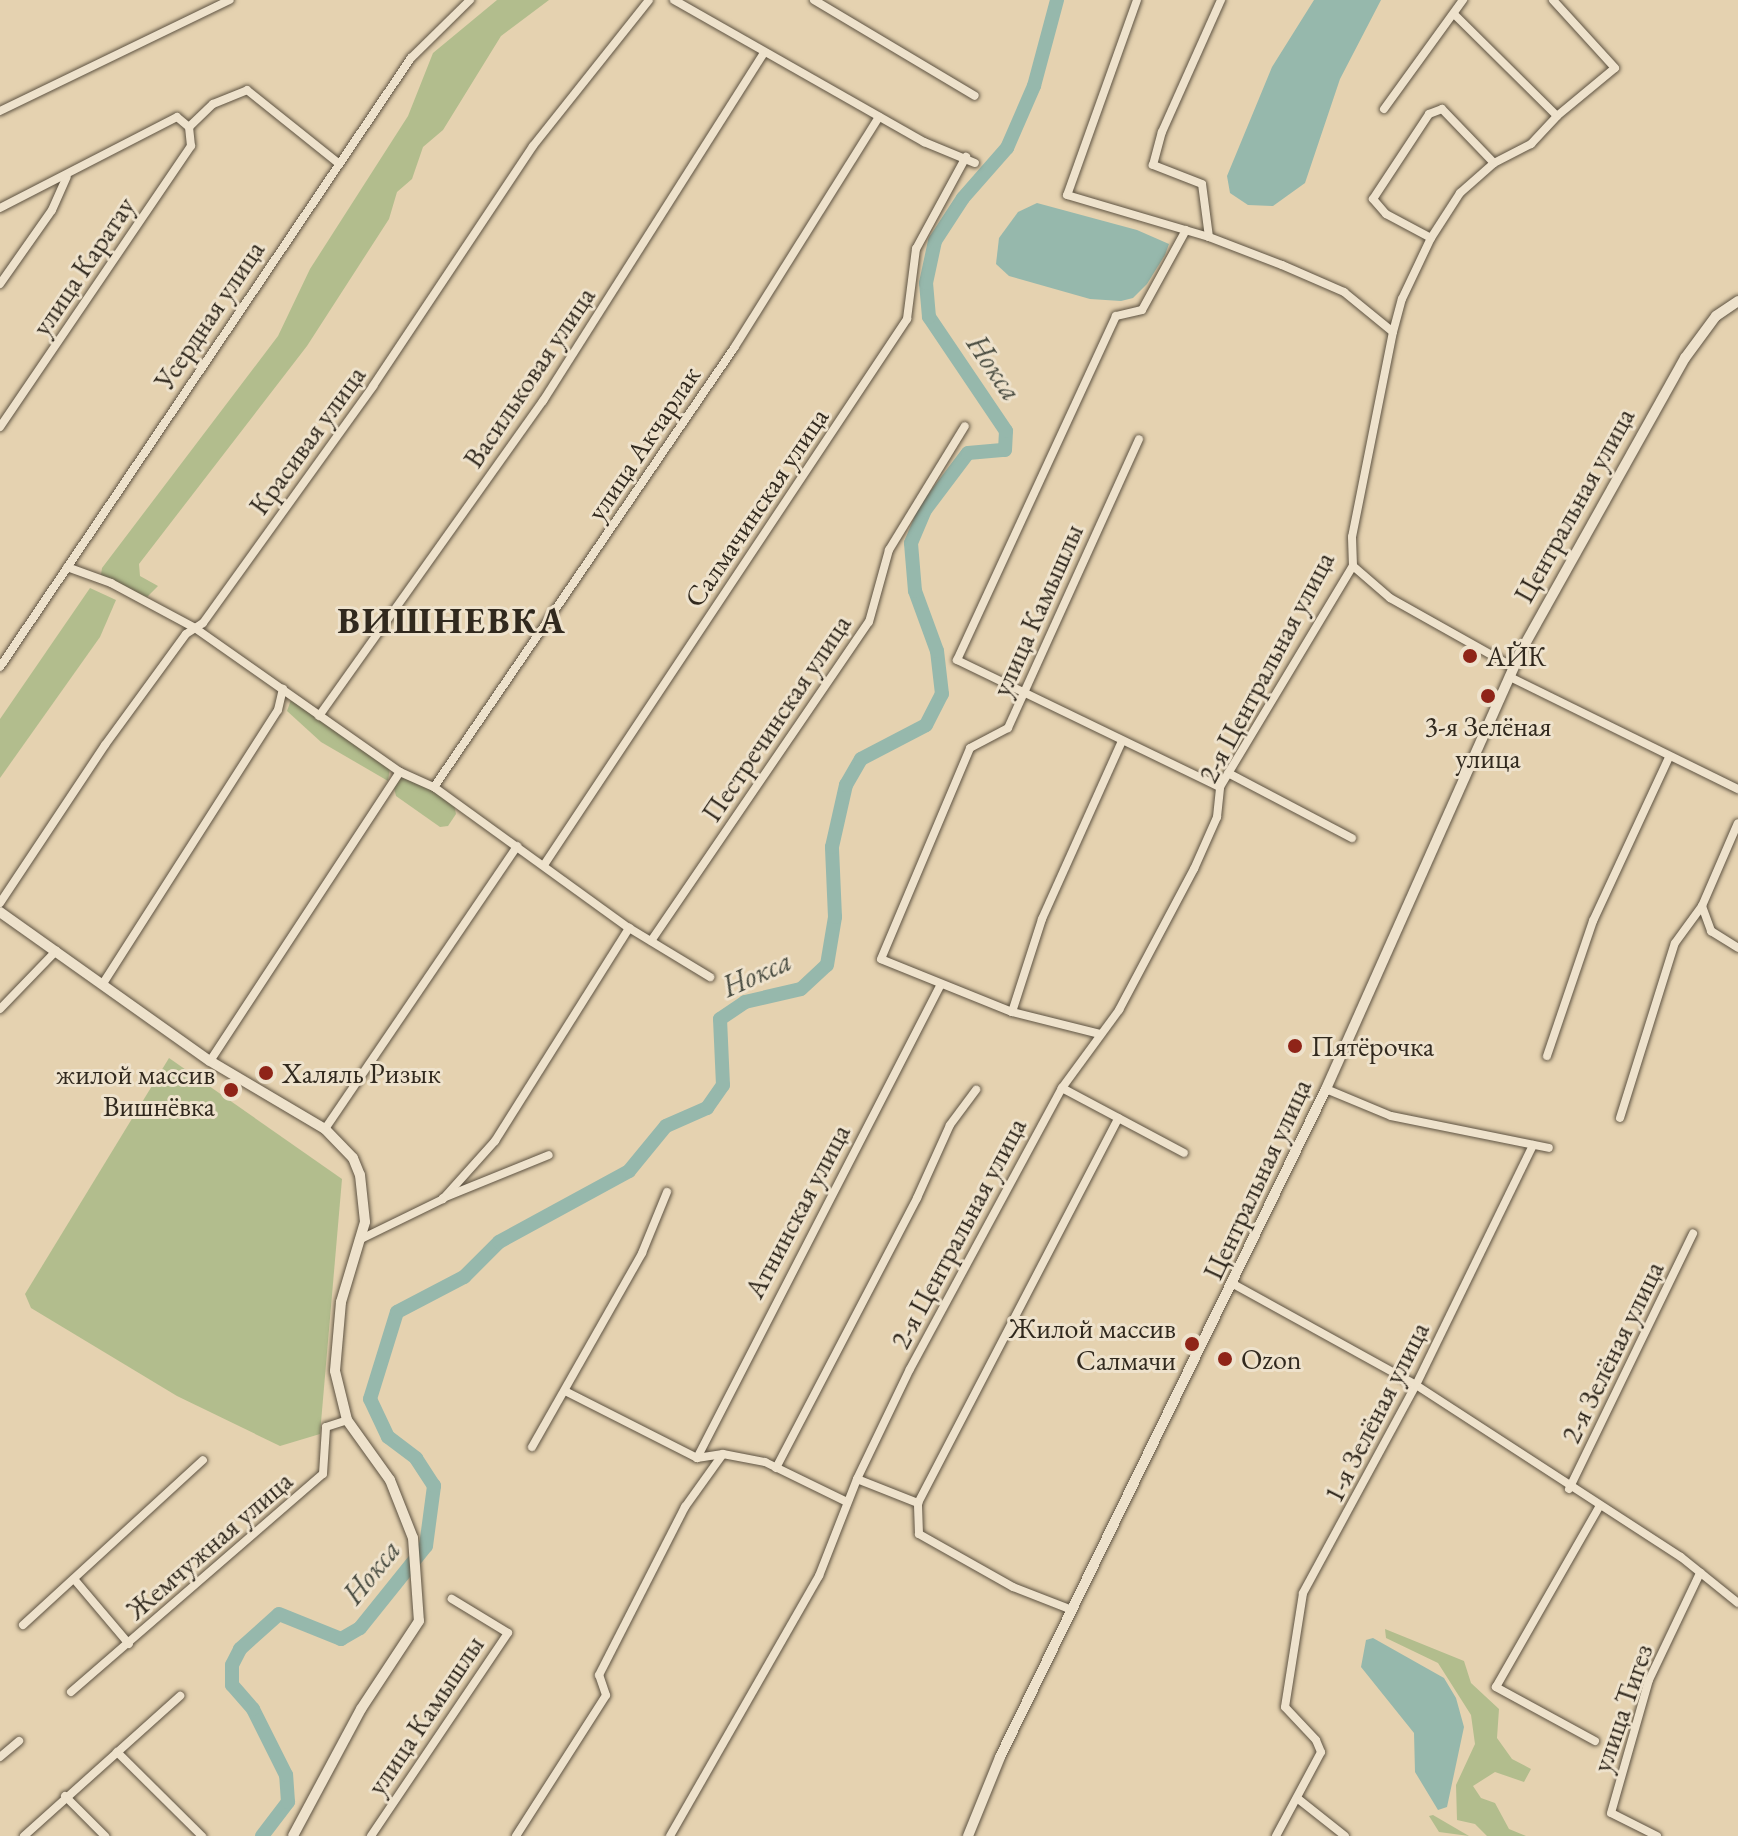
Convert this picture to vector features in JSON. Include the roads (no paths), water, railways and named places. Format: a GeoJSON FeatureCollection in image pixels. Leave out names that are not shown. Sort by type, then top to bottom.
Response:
{"type":"FeatureCollection","features":[{"type":"Feature","properties":{"kind":"street"},"geometry":{"type":"LineString","coordinates":[[0,111],[230,0]]}},
{"type":"Feature","properties":{"kind":"street","name":"Усердная улица"},"geometry":{"type":"LineString","coordinates":[[0,667],[337,162],[427,38],[470,0]]}},
{"type":"Feature","properties":{"kind":"street","name":"Красивая улица"},"geometry":{"type":"LineString","coordinates":[[0,903],[105,745],[373,386],[533,146],[649,0]]}},
{"type":"Feature","properties":{"kind":"street"},"geometry":{"type":"LineString","coordinates":[[674,0],[763,54],[879,117],[975,163]]}},
{"type":"Feature","properties":{"kind":"street"},"geometry":{"type":"LineString","coordinates":[[814,0],[975,96]]}},
{"type":"Feature","properties":{"kind":"street"},"geometry":{"type":"LineString","coordinates":[[1137,0],[1067,195],[1209,237],[1344,292],[1393,332]]}},
{"type":"Feature","properties":{"kind":"street"},"geometry":{"type":"LineString","coordinates":[[1209,237],[1202,184],[1153,165],[1162,132],[1221,0]]}},
{"type":"Feature","properties":{"kind":"street"},"geometry":{"type":"LineString","coordinates":[[1384,109],[1463,0]]}},
{"type":"Feature","properties":{"kind":"street","name":"2-я Центральная улица"},"geometry":{"type":"LineString","coordinates":[[670,1836],[819,1576],[857,1479],[1062,1088],[1119,1010],[1194,869],[1217,817],[1220,787],[1353,566],[1352,537],[1393,332],[1402,299],[1431,238],[1460,193],[1494,163],[1531,144],[1557,116],[1615,68],[1553,0]]}},
{"type":"Feature","properties":{"kind":"street"},"geometry":{"type":"LineString","coordinates":[[1454,14],[1557,116]]}},
{"type":"Feature","properties":{"kind":"street","name":"Васильковая улица"},"geometry":{"type":"LineString","coordinates":[[319,716],[543,401],[763,54]]}},
{"type":"Feature","properties":{"kind":"street"},"geometry":{"type":"LineString","coordinates":[[0,208],[67,177],[177,117],[189,127],[213,104],[247,90],[337,162]]}},
{"type":"Feature","properties":{"kind":"street"},"geometry":{"type":"LineString","coordinates":[[1431,238],[1386,214],[1373,199],[1429,114],[1442,109],[1494,163]]}},
{"type":"Feature","properties":{"kind":"street","name":"улица Акчарлак"},"geometry":{"type":"LineString","coordinates":[[434,787],[734,348],[879,117]]}},
{"type":"Feature","properties":{"kind":"street","name":"улица Каратау"},"geometry":{"type":"LineString","coordinates":[[0,427],[191,146],[189,127]]}},
{"type":"Feature","properties":{"kind":"street","name":"Салмачинская улица"},"geometry":{"type":"LineString","coordinates":[[544,865],[907,319],[916,249],[966,157]]}},
{"type":"Feature","properties":{"kind":"street"},"geometry":{"type":"LineString","coordinates":[[0,284],[52,210],[67,177]]}},
{"type":"Feature","properties":{"kind":"street"},"geometry":{"type":"LineString","coordinates":[[1186,230],[1142,310],[1116,316],[957,660],[1220,787]]}},
{"type":"Feature","properties":{"kind":"street","name":"Центральная улица"},"geometry":{"type":"LineString","coordinates":[[968,1836],[1072,1610],[1235,1285],[1512,672],[1558,578],[1685,358],[1716,316],[1738,301]]}},
{"type":"Feature","properties":{"kind":"street","name":"Пестречинская улица"},"geometry":{"type":"LineString","coordinates":[[651,941],[869,622],[889,550],[965,426]]}},
{"type":"Feature","properties":{"kind":"street","name":"улица Камышлы"},"geometry":{"type":"LineString","coordinates":[[940,986],[881,959],[970,748],[1008,728],[1139,439]]}},
{"type":"Feature","properties":{"kind":"street"},"geometry":{"type":"LineString","coordinates":[[1353,566],[1390,598],[1512,672],[1669,757],[1738,789]]}},
{"type":"Feature","properties":{"kind":"street"},"geometry":{"type":"LineString","coordinates":[[67,567],[111,583],[195,628],[400,772],[434,787],[629,928],[710,977]]}},
{"type":"Feature","properties":{"kind":"street"},"geometry":{"type":"LineString","coordinates":[[102,985],[278,710],[283,689]]}},
{"type":"Feature","properties":{"kind":"street"},"geometry":{"type":"LineString","coordinates":[[1012,1012],[1042,919],[1122,741]]}},
{"type":"Feature","properties":{"kind":"street"},"geometry":{"type":"LineString","coordinates":[[1547,1056],[1593,921],[1669,757]]}},
{"type":"Feature","properties":{"kind":"street"},"geometry":{"type":"LineString","coordinates":[[210,1061],[400,772]]}},
{"type":"Feature","properties":{"kind":"street"},"geometry":{"type":"LineString","coordinates":[[1228,773],[1352,838]]}},
{"type":"Feature","properties":{"kind":"street"},"geometry":{"type":"LineString","coordinates":[[1620,1118],[1675,943],[1702,906],[1738,823]]}},
{"type":"Feature","properties":{"kind":"street"},"geometry":{"type":"LineString","coordinates":[[325,1129],[517,846]]}},
{"type":"Feature","properties":{"kind":"street"},"geometry":{"type":"LineString","coordinates":[[1702,906],[1711,931],[1738,948]]}},
{"type":"Feature","properties":{"kind":"street"},"geometry":{"type":"LineString","coordinates":[[0,912],[210,1061],[325,1129],[353,1158],[360,1175],[366,1209],[341,1302],[335,1371],[347,1420],[390,1480],[413,1538],[420,1586],[419,1621],[361,1709],[293,1836]]}},
{"type":"Feature","properties":{"kind":"street"},"geometry":{"type":"LineString","coordinates":[[443,1199],[495,1141],[629,928]]}},
{"type":"Feature","properties":{"kind":"street"},"geometry":{"type":"LineString","coordinates":[[0,1009],[56,951]]}},
{"type":"Feature","properties":{"kind":"street"},"geometry":{"type":"LineString","coordinates":[[940,986],[1012,1012],[1100,1034]]}},
{"type":"Feature","properties":{"kind":"street","name":"Атнинская улица"},"geometry":{"type":"LineString","coordinates":[[697,1458],[940,986]]}},
{"type":"Feature","properties":{"kind":"street"},"geometry":{"type":"LineString","coordinates":[[1062,1088],[1184,1153]]}},
{"type":"Feature","properties":{"kind":"street"},"geometry":{"type":"LineString","coordinates":[[1326,1089],[1391,1116],[1549,1148]]}},
{"type":"Feature","properties":{"kind":"street"},"geometry":{"type":"LineString","coordinates":[[776,1468],[950,1125],[976,1090]]}},
{"type":"Feature","properties":{"kind":"street"},"geometry":{"type":"LineString","coordinates":[[1072,1610],[1013,1587],[919,1534],[918,1503],[1118,1118]]}},
{"type":"Feature","properties":{"kind":"street","name":"1-я Зелёная улица"},"geometry":{"type":"LineString","coordinates":[[1297,1798],[1321,1752],[1316,1740],[1285,1707],[1303,1593],[1416,1385],[1533,1145]]}},
{"type":"Feature","properties":{"kind":"street"},"geometry":{"type":"LineString","coordinates":[[359,1240],[443,1199],[549,1155]]}},
{"type":"Feature","properties":{"kind":"street"},"geometry":{"type":"LineString","coordinates":[[532,1447],[567,1392],[642,1253],[667,1192]]}},
{"type":"Feature","properties":{"kind":"street","name":"2-я Зелёная улица"},"geometry":{"type":"LineString","coordinates":[[1569,1489],[1693,1234]]}},
{"type":"Feature","properties":{"kind":"street"},"geometry":{"type":"LineString","coordinates":[[1235,1285],[1416,1385],[1700,1573],[1738,1603]]}},
{"type":"Feature","properties":{"kind":"street"},"geometry":{"type":"LineString","coordinates":[[567,1392],[697,1458],[723,1454],[776,1468],[847,1502]]}},
{"type":"Feature","properties":{"kind":"street","name":"Жемчужная улица"},"geometry":{"type":"LineString","coordinates":[[71,1692],[323,1474],[326,1427],[347,1420]]}},
{"type":"Feature","properties":{"kind":"street"},"geometry":{"type":"LineString","coordinates":[[516,1836],[606,1695],[599,1675],[685,1507],[723,1454]]}},
{"type":"Feature","properties":{"kind":"street"},"geometry":{"type":"LineString","coordinates":[[23,1625],[203,1460]]}},
{"type":"Feature","properties":{"kind":"street"},"geometry":{"type":"LineString","coordinates":[[857,1479],[918,1503]]}},
{"type":"Feature","properties":{"kind":"street"},"geometry":{"type":"LineString","coordinates":[[1595,1741],[1496,1687],[1599,1507]]}},
{"type":"Feature","properties":{"kind":"street","name":"улица Тигез"},"geometry":{"type":"LineString","coordinates":[[1657,1836],[1611,1813],[1649,1680],[1700,1573]]}},
{"type":"Feature","properties":{"kind":"street"},"geometry":{"type":"LineString","coordinates":[[74,1579],[129,1644]]}},
{"type":"Feature","properties":{"kind":"street","name":"улица Камышлы"},"geometry":{"type":"LineString","coordinates":[[371,1836],[508,1633],[452,1599]]}},
{"type":"Feature","properties":{"kind":"street"},"geometry":{"type":"LineString","coordinates":[[24,1836],[180,1696]]}},
{"type":"Feature","properties":{"kind":"street"},"geometry":{"type":"LineString","coordinates":[[0,1757],[19,1741]]}},
{"type":"Feature","properties":{"kind":"street"},"geometry":{"type":"LineString","coordinates":[[117,1752],[202,1836]]}},
{"type":"Feature","properties":{"kind":"street"},"geometry":{"type":"LineString","coordinates":[[65,1796],[105,1836]]}},
{"type":"Feature","properties":{"kind":"street"},"geometry":{"type":"LineString","coordinates":[[1276,1836],[1297,1798],[1345,1836]]}},
{"type":"Feature","properties":{"kind":"water"},"geometry":{"type":"Polygon","coordinates":[[[1314,0],[1381,0],[1340,79],[1305,183],[1273,206],[1248,205],[1230,193],[1227,176],[1272,67],[1314,0]]]}},
{"type":"Feature","properties":{"kind":"water"},"geometry":{"type":"Polygon","coordinates":[[[1037,203],[1137,230],[1169,244],[1147,284],[1133,298],[1121,301],[1090,299],[1009,276],[996,264],[999,238],[1018,212],[1037,203]]]}},
{"type":"Feature","properties":{"kind":"water"},"geometry":{"type":"Polygon","coordinates":[[[1373,1638],[1444,1678],[1456,1698],[1464,1727],[1447,1807],[1438,1810],[1415,1772],[1414,1733],[1361,1667],[1366,1640],[1373,1638]]]}},
{"type":"Feature","properties":{"kind":"waterway","name":"Нокса"},"geometry":{"type":"LineString","coordinates":[[262,1836],[288,1802],[286,1775],[253,1709],[232,1685],[232,1665],[240,1649],[279,1614],[341,1639],[360,1628],[426,1546],[434,1486],[416,1458],[388,1437],[370,1399],[397,1312],[464,1277],[499,1242],[629,1171],[666,1126],[707,1108],[723,1085],[720,1019],[745,1002],[801,989],[827,965],[835,917],[832,847],[846,785],[861,759],[926,725],[942,694],[937,651],[915,591],[911,543],[925,510],[968,453],[1005,450],[1006,431],[929,317],[926,283],[935,241],[963,198],[1007,148],[1034,86],[1057,0]]}},
{"type":"Feature","properties":{"kind":"place","name":"АЙК"},"geometry":{"type":"Point","coordinates":[1470,656]}},
{"type":"Feature","properties":{"kind":"place","name":"3-я Зелёная улица"},"geometry":{"type":"Point","coordinates":[1488,696]}},
{"type":"Feature","properties":{"kind":"place","name":"Пятёрочка"},"geometry":{"type":"Point","coordinates":[1295,1046]}},
{"type":"Feature","properties":{"kind":"place","name":"Халяль Ризык"},"geometry":{"type":"Point","coordinates":[266,1073]}},
{"type":"Feature","properties":{"kind":"place","name":"жилой массив Вишнёвка"},"geometry":{"type":"Point","coordinates":[231,1090]}},
{"type":"Feature","properties":{"kind":"place","name":"Жилой массив Салмачи"},"geometry":{"type":"Point","coordinates":[1192,1344]}},
{"type":"Feature","properties":{"kind":"place","name":"Ozon"},"geometry":{"type":"Point","coordinates":[1225,1359]}},
{"type":"Feature","properties":{"kind":"district","name":"ВИШНЕВКА"},"geometry":{"type":"Point","coordinates":[452,621]}}]}
